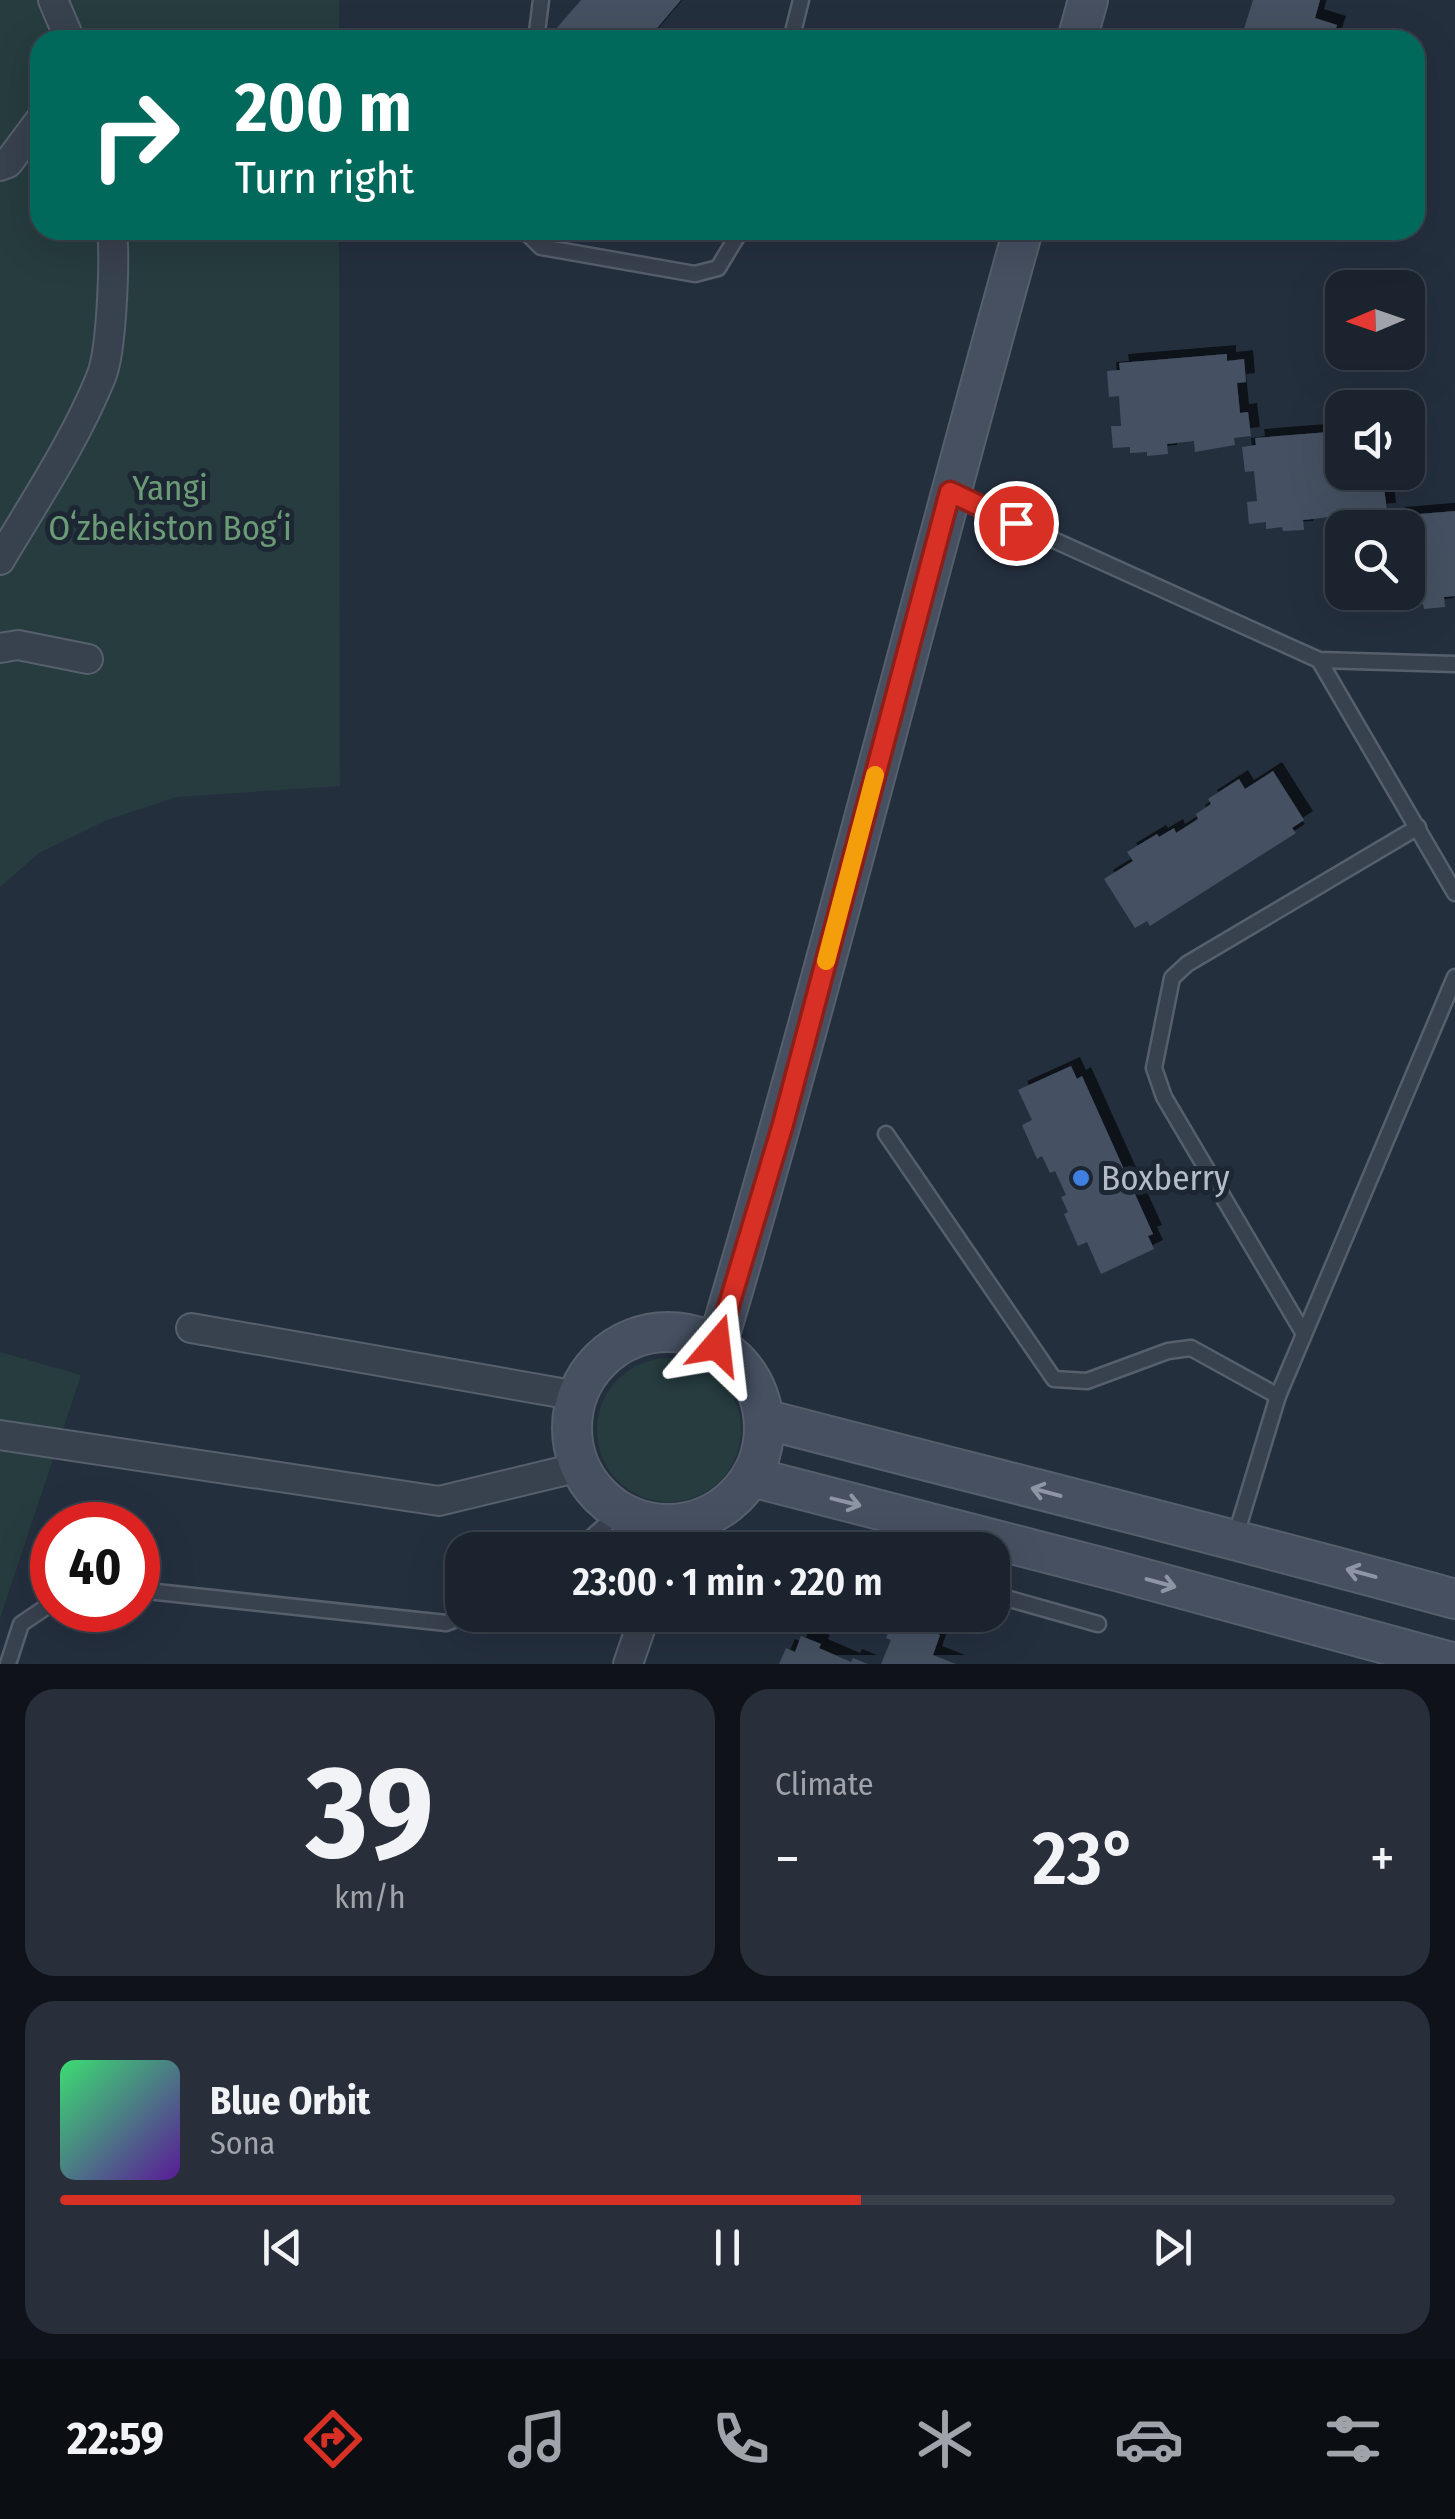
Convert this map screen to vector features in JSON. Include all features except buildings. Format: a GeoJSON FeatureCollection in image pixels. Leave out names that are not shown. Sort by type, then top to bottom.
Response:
{"type":"FeatureCollection","features":[{"type":"Feature","properties":{"kind":"street"},"geometry":{"type":"LineString","coordinates":[[52,0],[64,30]]}},
{"type":"Feature","properties":{"kind":"street"},"geometry":{"type":"LineString","coordinates":[[1080,30],[1088,0]]}},
{"type":"Feature","properties":{"kind":"street"},"geometry":{"type":"LineString","coordinates":[[0,166],[8,163],[30,133]]}},
{"type":"Feature","properties":{"kind":"street"},"geometry":{"type":"LineString","coordinates":[[0,560],[56,466],[103,373],[115,258],[113,240]]}},
{"type":"Feature","properties":{"kind":"street"},"geometry":{"type":"LineString","coordinates":[[717,1345],[783,1124],[950,492],[1021,240]]}},
{"type":"Feature","properties":{"kind":"street"},"geometry":{"type":"LineString","coordinates":[[0,648],[18,646],[88,659]]}},
{"type":"Feature","properties":{"kind":"street"},"geometry":{"type":"LineString","coordinates":[[191,1328],[578,1396]]}},
{"type":"Feature","properties":{"kind":"street"},"geometry":{"type":"LineString","coordinates":[[663,1532],[620,1512],[596,1493],[580,1467],[572,1438],[574,1408],[584,1380],[604,1356],[630,1340],[659,1332],[689,1334],[717,1345],[740,1364],[757,1389],[764,1419],[762,1449],[752,1478],[732,1501],[683,1532]]}},
{"type":"Feature","properties":{"kind":"street"},"geometry":{"type":"LineString","coordinates":[[764,1419],[1234,1538],[1455,1599]]}},
{"type":"Feature","properties":{"kind":"street"},"geometry":{"type":"LineString","coordinates":[[0,1435],[439,1502],[580,1467]]}},
{"type":"Feature","properties":{"kind":"street"},"geometry":{"type":"LineString","coordinates":[[752,1478],[1455,1663]]}},
{"type":"Feature","properties":{"kind":"street"},"geometry":{"type":"LineString","coordinates":[[628,1664],[639,1632]]}},
{"type":"Feature","properties":{"kind":"lane"},"geometry":{"type":"LineString","coordinates":[[537,30],[541,0]]}},
{"type":"Feature","properties":{"kind":"lane"},"geometry":{"type":"LineString","coordinates":[[794,30],[801,0]]}},
{"type":"Feature","properties":{"kind":"lane"},"geometry":{"type":"LineString","coordinates":[[535,240],[542,247],[695,274],[718,268],[735,240]]}},
{"type":"Feature","properties":{"kind":"lane"},"geometry":{"type":"LineString","coordinates":[[950,492],[1319,660],[1455,664]]}},
{"type":"Feature","properties":{"kind":"lane"},"geometry":{"type":"LineString","coordinates":[[1319,660],[1455,893]]}},
{"type":"Feature","properties":{"kind":"lane"},"geometry":{"type":"LineString","coordinates":[[1304,1334],[1164,1097],[1154,1068],[1172,978],[1187,964],[1418,827]]}},
{"type":"Feature","properties":{"kind":"lane"},"geometry":{"type":"LineString","coordinates":[[1234,1538],[1278,1396],[1455,977]]}},
{"type":"Feature","properties":{"kind":"lane"},"geometry":{"type":"LineString","coordinates":[[886,1134],[1054,1380],[1087,1380],[1168,1350],[1191,1348],[1278,1396]]}},
{"type":"Feature","properties":{"kind":"lane"},"geometry":{"type":"LineString","coordinates":[[598,1532],[620,1512]]}},
{"type":"Feature","properties":{"kind":"lane"},"geometry":{"type":"LineString","coordinates":[[160,1592],[445,1623]]}},
{"type":"Feature","properties":{"kind":"lane"},"geometry":{"type":"LineString","coordinates":[[1010,1599],[1098,1624]]}},
{"type":"Feature","properties":{"kind":"lane"},"geometry":{"type":"LineString","coordinates":[[8,1664],[21,1624],[30,1618]]}},
{"type":"Feature","properties":{"kind":"green space","name":"Yangi Oʻzbekiston Bogʻi"},"geometry":{"type":"Polygon","coordinates":[[[0,0],[339,0],[339,30],[30,30],[30,240],[339,240],[340,786],[177,797],[107,820],[39,853],[0,887],[0,0]]]}},
{"type":"Feature","properties":{"kind":"green space"},"geometry":{"type":"Polygon","coordinates":[[[0,1352],[81,1375],[39,1502],[30,1502],[30,1528],[0,1618],[0,1352]]]}},
{"type":"Feature","properties":{"kind":"green space"},"geometry":{"type":"Polygon","coordinates":[[[669,1358],[697,1363],[720,1379],[736,1402],[741,1430],[736,1458],[720,1481],[697,1497],[669,1502],[641,1497],[618,1481],[602,1458],[597,1430],[602,1402],[618,1379],[641,1363],[669,1358]]]}},
{"type":"Feature","properties":{"kind":"slow traffic"},"geometry":{"type":"LineString","coordinates":[[826,961],[875,775]]}},
{"type":"Feature","properties":{"kind":"place","name":"Boxberry"},"geometry":{"type":"Point","coordinates":[1081,1178]}},
{"type":"Feature","properties":{"kind":"route"},"geometry":{"type":"LineString","coordinates":[[717,1345],[783,1124],[950,492],[1016,523]]}}]}
